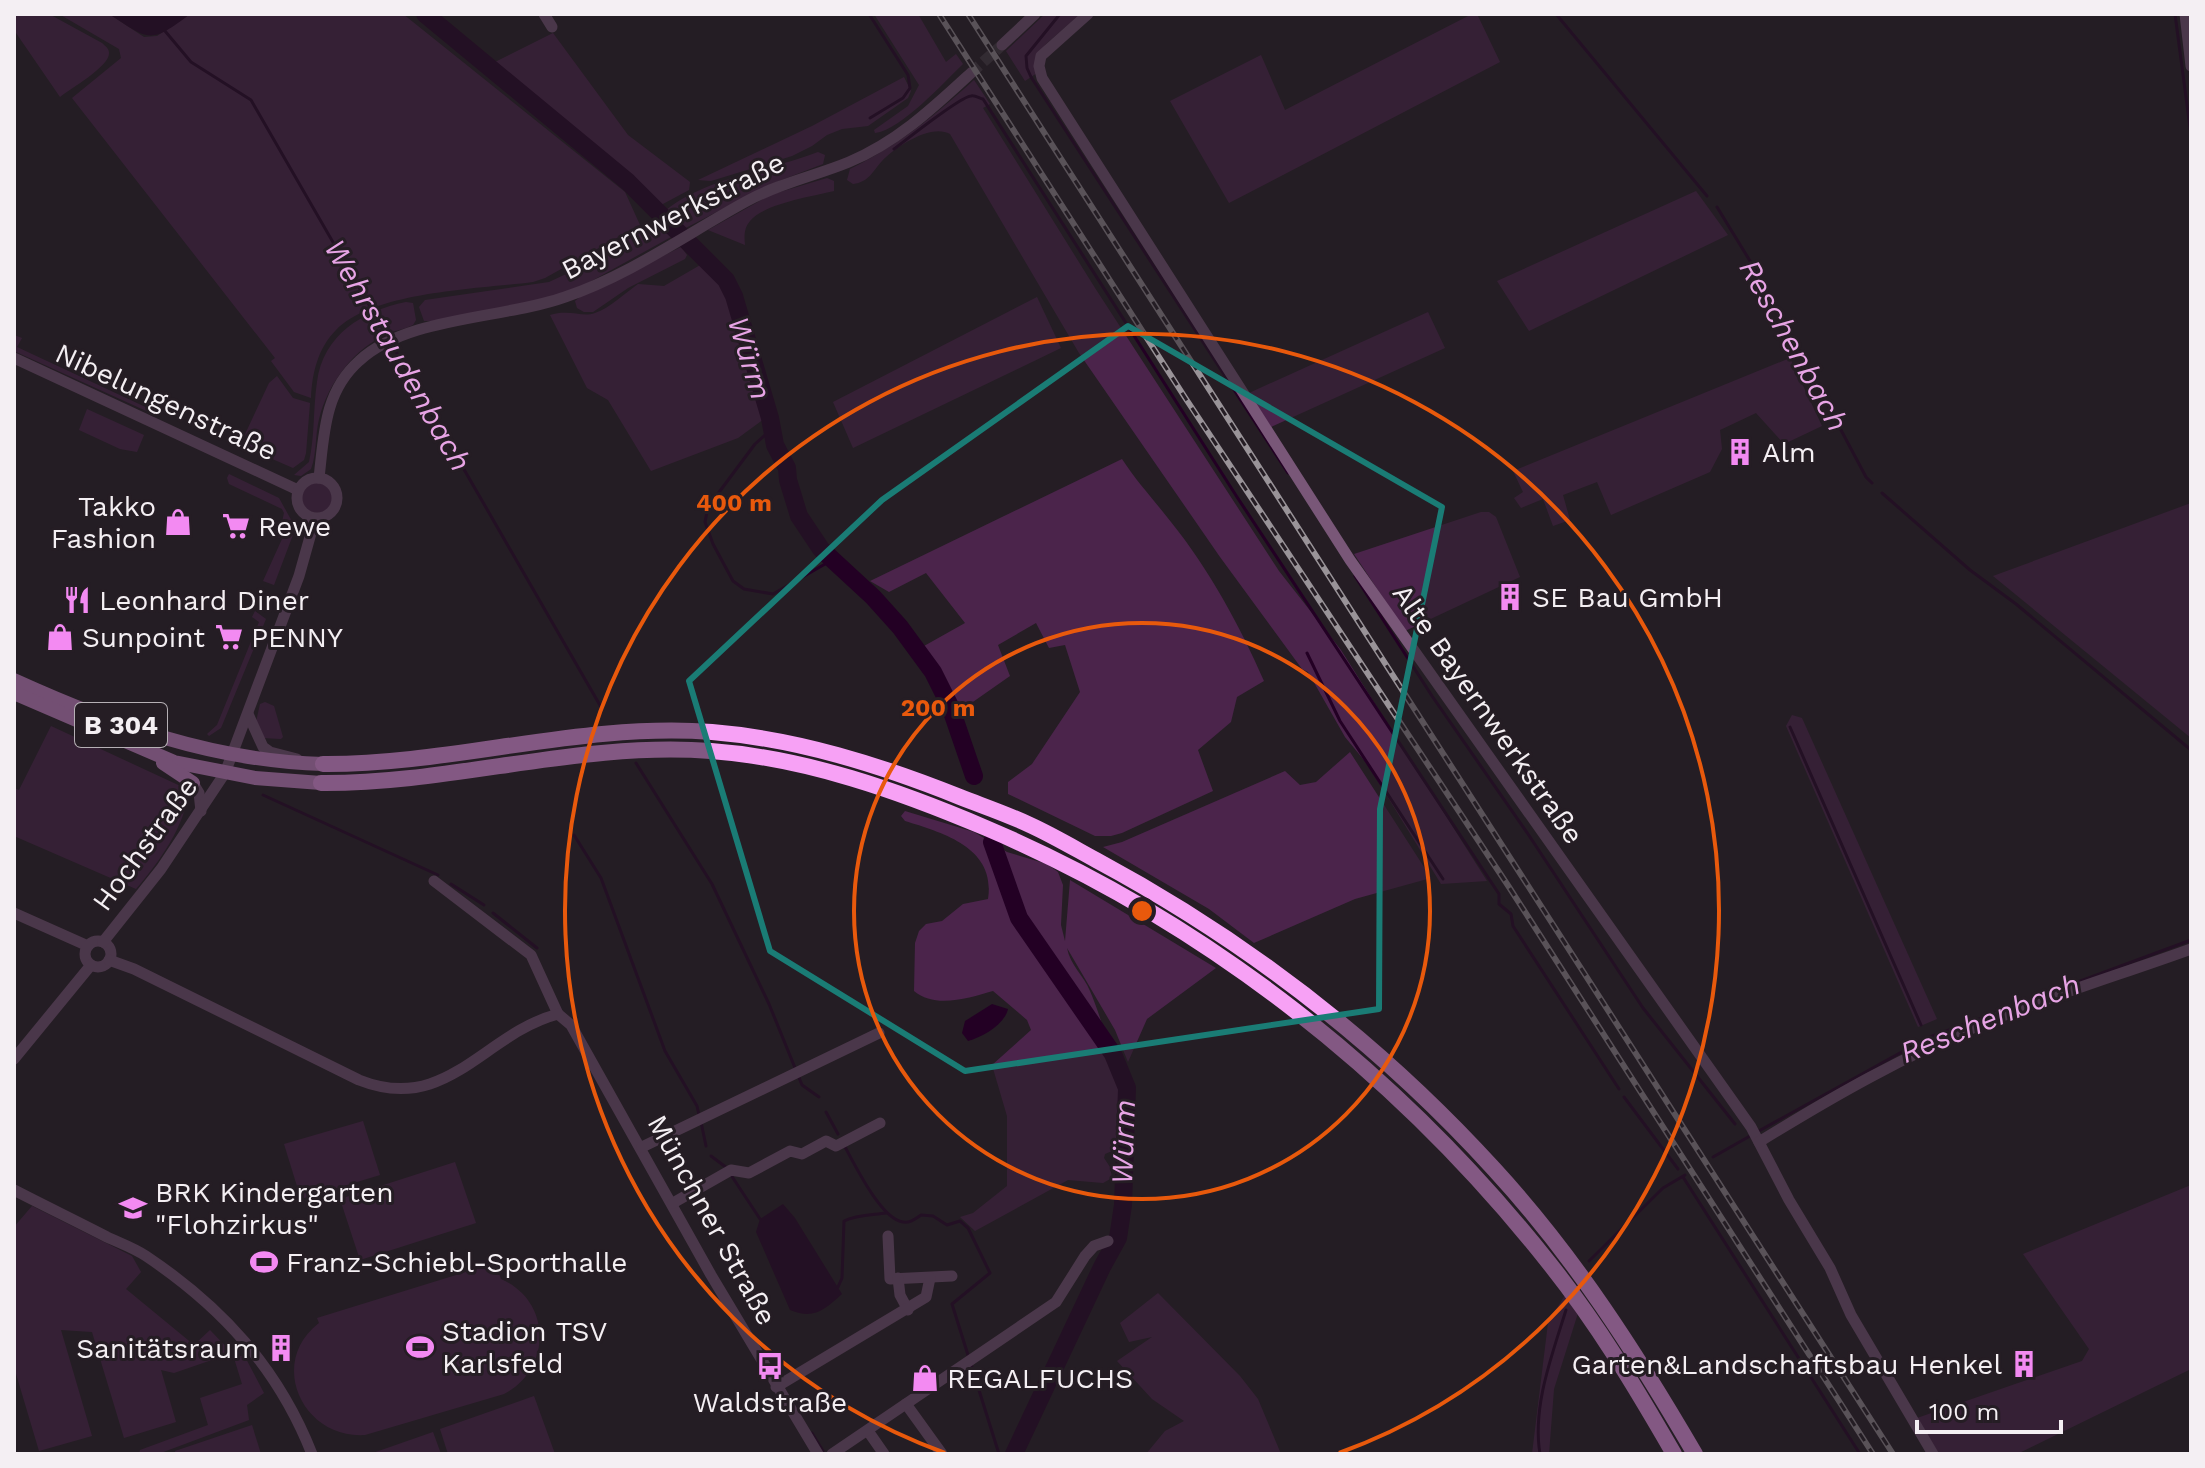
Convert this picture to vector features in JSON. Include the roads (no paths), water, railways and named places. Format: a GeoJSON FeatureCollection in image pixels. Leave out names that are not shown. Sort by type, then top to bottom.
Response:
{"type":"FeatureCollection","features":[{"type":"Feature","properties":{"kind":"highway","name":"B 304"},"geometry":{"type":"LineString","coordinates":[[323,764],[381,762],[603,733],[655,730],[717,733],[776,741],[851,759],[925,783],[1031,825],[1125,875],[1214,929],[1310,998],[1406,1080],[1495,1170],[1566,1254],[1635,1352],[1695,1454]]}},
{"type":"Feature","properties":{"kind":"highway","name":"B 304"},"geometry":{"type":"LineString","coordinates":[[321,783],[415,778],[604,751],[714,751],[775,760],[847,777],[948,812],[1049,857],[1140,906],[1218,955],[1299,1013],[1393,1093],[1480,1180],[1551,1265],[1620,1363],[1674,1454]]}},
{"type":"Feature","properties":{"kind":"main road","name":"B 304"},"geometry":{"type":"LineString","coordinates":[[14,680],[48,702],[174,762],[225,773],[321,783]]}},
{"type":"Feature","properties":{"kind":"main road","name":"B 304"},"geometry":{"type":"LineString","coordinates":[[14,693],[128,728],[232,755],[323,764]]}},
{"type":"Feature","properties":{"kind":"main road"},"geometry":{"type":"LineString","coordinates":[[146,751],[193,783]]}},
{"type":"Feature","properties":{"kind":"street"},"geometry":{"type":"LineString","coordinates":[[544,14],[552,27]]}},
{"type":"Feature","properties":{"kind":"street"},"geometry":{"type":"LineString","coordinates":[[1002,45],[1035,14]]}},
{"type":"Feature","properties":{"kind":"street","name":"Alte Bayernwerkstraße"},"geometry":{"type":"LineString","coordinates":[[1088,14],[1041,56],[1039,66],[1042,78],[1350,560],[1756,1136],[1789,1200],[1830,1268],[1851,1315],[1933,1454]]}},
{"type":"Feature","properties":{"kind":"street"},"geometry":{"type":"LineString","coordinates":[[2185,14],[2191,66]]}},
{"type":"Feature","properties":{"kind":"street","name":"Bayernwerkstraße"},"geometry":{"type":"LineString","coordinates":[[319,478],[326,419],[336,391],[359,361],[383,343],[400,336],[553,302],[594,286],[760,194],[876,149],[902,133],[971,73]]}},
{"type":"Feature","properties":{"kind":"street","name":"Nibelungenstraße"},"geometry":{"type":"LineString","coordinates":[[14,358],[298,490]]}},
{"type":"Feature","properties":{"kind":"street"},"geometry":{"type":"LineString","coordinates":[[319,478],[334,487],[337,499],[328,515],[315,519],[308,517],[298,507],[298,490],[304,482],[319,478]]}},
{"type":"Feature","properties":{"kind":"street"},"geometry":{"type":"LineString","coordinates":[[225,773],[299,576],[315,519]]}},
{"type":"Feature","properties":{"kind":"street"},"geometry":{"type":"LineString","coordinates":[[248,714],[263,747],[305,763]]}},
{"type":"Feature","properties":{"kind":"street","name":"Hochstraße"},"geometry":{"type":"LineString","coordinates":[[103,942],[161,869],[225,773]]}},
{"type":"Feature","properties":{"kind":"street"},"geometry":{"type":"LineString","coordinates":[[193,783],[199,793],[201,811]]}},
{"type":"Feature","properties":{"kind":"street","name":"Münchner Straße"},"geometry":{"type":"LineString","coordinates":[[434,881],[531,955],[558,1014],[571,1025],[711,1275],[818,1454]]}},
{"type":"Feature","properties":{"kind":"street"},"geometry":{"type":"LineString","coordinates":[[14,913],[88,946]]}},
{"type":"Feature","properties":{"kind":"street"},"geometry":{"type":"LineString","coordinates":[[103,942],[111,952],[109,960],[99,967],[91,965],[85,954],[88,946],[103,942]]}},
{"type":"Feature","properties":{"kind":"street"},"geometry":{"type":"LineString","coordinates":[[1756,1136],[1938,1043],[1986,1022],[2191,949]]}},
{"type":"Feature","properties":{"kind":"street"},"geometry":{"type":"LineString","coordinates":[[109,960],[146,975],[359,1080],[379,1088],[399,1091],[420,1088],[443,1079],[529,1026],[558,1014]]}},
{"type":"Feature","properties":{"kind":"street"},"geometry":{"type":"LineString","coordinates":[[14,1059],[91,965]]}},
{"type":"Feature","properties":{"kind":"street"},"geometry":{"type":"LineString","coordinates":[[642,1147],[879,1033]]}},
{"type":"Feature","properties":{"kind":"street"},"geometry":{"type":"LineString","coordinates":[[673,1203],[728,1171],[749,1173],[790,1151],[802,1154],[826,1141],[836,1146],[880,1123]]}},
{"type":"Feature","properties":{"kind":"street"},"geometry":{"type":"LineString","coordinates":[[14,1190],[145,1256],[221,1315],[279,1386],[299,1421],[312,1454]]}},
{"type":"Feature","properties":{"kind":"street"},"geometry":{"type":"LineString","coordinates":[[888,1236],[890,1279],[952,1276]]}},
{"type":"Feature","properties":{"kind":"street"},"geometry":{"type":"LineString","coordinates":[[832,1454],[1056,1302],[1085,1256],[1094,1246],[1108,1241]]}},
{"type":"Feature","properties":{"kind":"street"},"geometry":{"type":"LineString","coordinates":[[898,1278],[900,1295],[908,1310]]}},
{"type":"Feature","properties":{"kind":"street"},"geometry":{"type":"LineString","coordinates":[[776,1387],[908,1310],[926,1297],[930,1278]]}},
{"type":"Feature","properties":{"kind":"street"},"geometry":{"type":"LineString","coordinates":[[906,1404],[942,1454]]}},
{"type":"Feature","properties":{"kind":"street"},"geometry":{"type":"LineString","coordinates":[[868,1431],[884,1454]]}},
{"type":"Feature","properties":{"kind":"waterway","name":"Würm"},"geometry":{"type":"LineString","coordinates":[[425,14],[628,182],[726,280],[734,296],[775,445],[787,468],[799,516],[821,549],[873,597],[933,672],[950,706],[974,776]]}},
{"type":"Feature","properties":{"kind":"waterway"},"geometry":{"type":"LineString","coordinates":[[869,14],[908,75],[910,88],[903,98],[870,118]]}},
{"type":"Feature","properties":{"kind":"waterway"},"geometry":{"type":"LineString","coordinates":[[1060,14],[1026,56],[1031,77],[1288,473]]}},
{"type":"Feature","properties":{"kind":"waterway","name":"Reschenbach"},"geometry":{"type":"LineString","coordinates":[[1556,14],[1707,196]]}},
{"type":"Feature","properties":{"kind":"waterway"},"geometry":{"type":"LineString","coordinates":[[2175,14],[2191,135]]}},
{"type":"Feature","properties":{"kind":"waterway","name":"Wehrstaudenbach"},"geometry":{"type":"LineString","coordinates":[[165,31],[191,62],[251,100],[601,707]]}},
{"type":"Feature","properties":{"kind":"waterway"},"geometry":{"type":"LineString","coordinates":[[894,149],[965,98],[983,99],[1237,497],[1499,894],[1499,904],[1511,914],[1513,926],[1619,1089]]}},
{"type":"Feature","properties":{"kind":"waterway","name":"Reschenbach"},"geometry":{"type":"LineString","coordinates":[[1717,207],[1758,274],[1872,483]]}},
{"type":"Feature","properties":{"kind":"waterway"},"geometry":{"type":"LineString","coordinates":[[772,429],[755,444],[708,507],[705,522],[713,544],[733,581],[744,589],[773,594],[832,560]]}},
{"type":"Feature","properties":{"kind":"waterway","name":"Reschenbach"},"geometry":{"type":"LineString","coordinates":[[1882,493],[1970,570],[2016,604],[2191,750]]}},
{"type":"Feature","properties":{"kind":"waterway"},"geometry":{"type":"LineString","coordinates":[[1355,576],[1432,696],[1643,1008],[1735,1124]]}},
{"type":"Feature","properties":{"kind":"waterway"},"geometry":{"type":"LineString","coordinates":[[1307,653],[1340,721],[1443,879]]}},
{"type":"Feature","properties":{"kind":"waterway"},"geometry":{"type":"LineString","coordinates":[[1790,727],[1921,1025]]}},
{"type":"Feature","properties":{"kind":"waterway","name":"Wehrstaudenbach"},"geometry":{"type":"LineString","coordinates":[[636,763],[712,884],[769,1004],[802,1085],[819,1097]]}},
{"type":"Feature","properties":{"kind":"waterway"},"geometry":{"type":"LineString","coordinates":[[263,795],[438,875]]}},
{"type":"Feature","properties":{"kind":"waterway"},"geometry":{"type":"LineString","coordinates":[[574,835],[601,878],[665,1051],[697,1106],[699,1115]]}},
{"type":"Feature","properties":{"kind":"waterway","name":"Würm"},"geometry":{"type":"LineString","coordinates":[[992,842],[1019,918],[1113,1054],[1127,1088],[1123,1205],[1118,1238],[1014,1454]]}},
{"type":"Feature","properties":{"kind":"waterway"},"geometry":{"type":"LineString","coordinates":[[451,884],[484,905]]}},
{"type":"Feature","properties":{"kind":"waterway"},"geometry":{"type":"LineString","coordinates":[[493,913],[537,948]]}},
{"type":"Feature","properties":{"kind":"waterway","name":"Reschenbach"},"geometry":{"type":"LineString","coordinates":[[2067,986],[2191,940]]}},
{"type":"Feature","properties":{"kind":"waterway","name":"Reschenbach"},"geometry":{"type":"LineString","coordinates":[[1757,1132],[1927,1038],[2004,1010]]}},
{"type":"Feature","properties":{"kind":"waterway"},"geometry":{"type":"LineString","coordinates":[[1624,1097],[1678,1169]]}},
{"type":"Feature","properties":{"kind":"waterway","name":"Wehrstaudenbach"},"geometry":{"type":"LineString","coordinates":[[826,1112],[838,1134]]}},
{"type":"Feature","properties":{"kind":"waterway"},"geometry":{"type":"LineString","coordinates":[[701,1122],[706,1146]]}},
{"type":"Feature","properties":{"kind":"waterway","name":"Reschenbach"},"geometry":{"type":"LineString","coordinates":[[1713,1157],[1750,1136]]}},
{"type":"Feature","properties":{"kind":"waterway"},"geometry":{"type":"LineString","coordinates":[[844,1145],[869,1190],[895,1219],[906,1222],[921,1215],[933,1216],[947,1225],[960,1221],[968,1228],[990,1273],[952,1304],[999,1454]]}},
{"type":"Feature","properties":{"kind":"waterway"},"geometry":{"type":"LineString","coordinates":[[711,1156],[727,1168]]}},
{"type":"Feature","properties":{"kind":"waterway"},"geometry":{"type":"LineString","coordinates":[[731,1175],[760,1219]]}},
{"type":"Feature","properties":{"kind":"waterway","name":"Reschenbach"},"geometry":{"type":"LineString","coordinates":[[1589,1261],[1663,1188],[1685,1175]]}},
{"type":"Feature","properties":{"kind":"waterway"},"geometry":{"type":"LineString","coordinates":[[1683,1177],[1860,1454]]}},
{"type":"Feature","properties":{"kind":"waterway"},"geometry":{"type":"LineString","coordinates":[[838,1287],[842,1278],[844,1221],[886,1213]]}},
{"type":"Feature","properties":{"kind":"waterway","name":"Reschenbach"},"geometry":{"type":"LineString","coordinates":[[1540,1454],[1541,1400],[1566,1310]]}},
{"type":"Feature","properties":{"kind":"waterway"},"geometry":{"type":"LineString","coordinates":[[812,1433],[823,1451]]}},
{"type":"Feature","properties":{"kind":"tunnel"},"geometry":{"type":"LineString","coordinates":[[971,73],[1002,45]]}},
{"type":"Feature","properties":{"kind":"railway"},"geometry":{"type":"LineString","coordinates":[[939,14],[1186,399],[1509,887],[1873,1454]]}},
{"type":"Feature","properties":{"kind":"railway"},"geometry":{"type":"LineString","coordinates":[[968,14],[1893,1454]]}},
{"type":"Feature","properties":{"kind":"place","name":"Alm"},"geometry":{"type":"Point","coordinates":[1740,452]}},
{"type":"Feature","properties":{"kind":"place","name":"Takko Fashion"},"geometry":{"type":"Point","coordinates":[178,522]}},
{"type":"Feature","properties":{"kind":"place","name":"Rewe"},"geometry":{"type":"Point","coordinates":[236,526]}},
{"type":"Feature","properties":{"kind":"place","name":"SE Bau GmbH"},"geometry":{"type":"Point","coordinates":[1510,597]}},
{"type":"Feature","properties":{"kind":"place","name":"Leonhard Diner"},"geometry":{"type":"Point","coordinates":[77,600]}},
{"type":"Feature","properties":{"kind":"place","name":"Sunpoint"},"geometry":{"type":"Point","coordinates":[60,637]}},
{"type":"Feature","properties":{"kind":"place","name":"PENNY"},"geometry":{"type":"Point","coordinates":[229,637]}},
{"type":"Feature","properties":{"kind":"place","name":"BRK Kindergarten \"Flohzirkus\""},"geometry":{"type":"Point","coordinates":[133,1208]}},
{"type":"Feature","properties":{"kind":"place","name":"Franz-Schiebl-Sporthalle"},"geometry":{"type":"Point","coordinates":[264,1262]}},
{"type":"Feature","properties":{"kind":"place","name":"Stadion TSV Karlsfeld"},"geometry":{"type":"Point","coordinates":[420,1347]}},
{"type":"Feature","properties":{"kind":"place","name":"Sanitätsraum"},"geometry":{"type":"Point","coordinates":[281,1348]}},
{"type":"Feature","properties":{"kind":"place","name":"Garten&Landschaftsbau Henkel"},"geometry":{"type":"Point","coordinates":[2024,1364]}},
{"type":"Feature","properties":{"kind":"place","name":"Waldstraße"},"geometry":{"type":"Point","coordinates":[770,1366]}},
{"type":"Feature","properties":{"kind":"place","name":"REGALFUCHS"},"geometry":{"type":"Point","coordinates":[925,1378]}}]}
